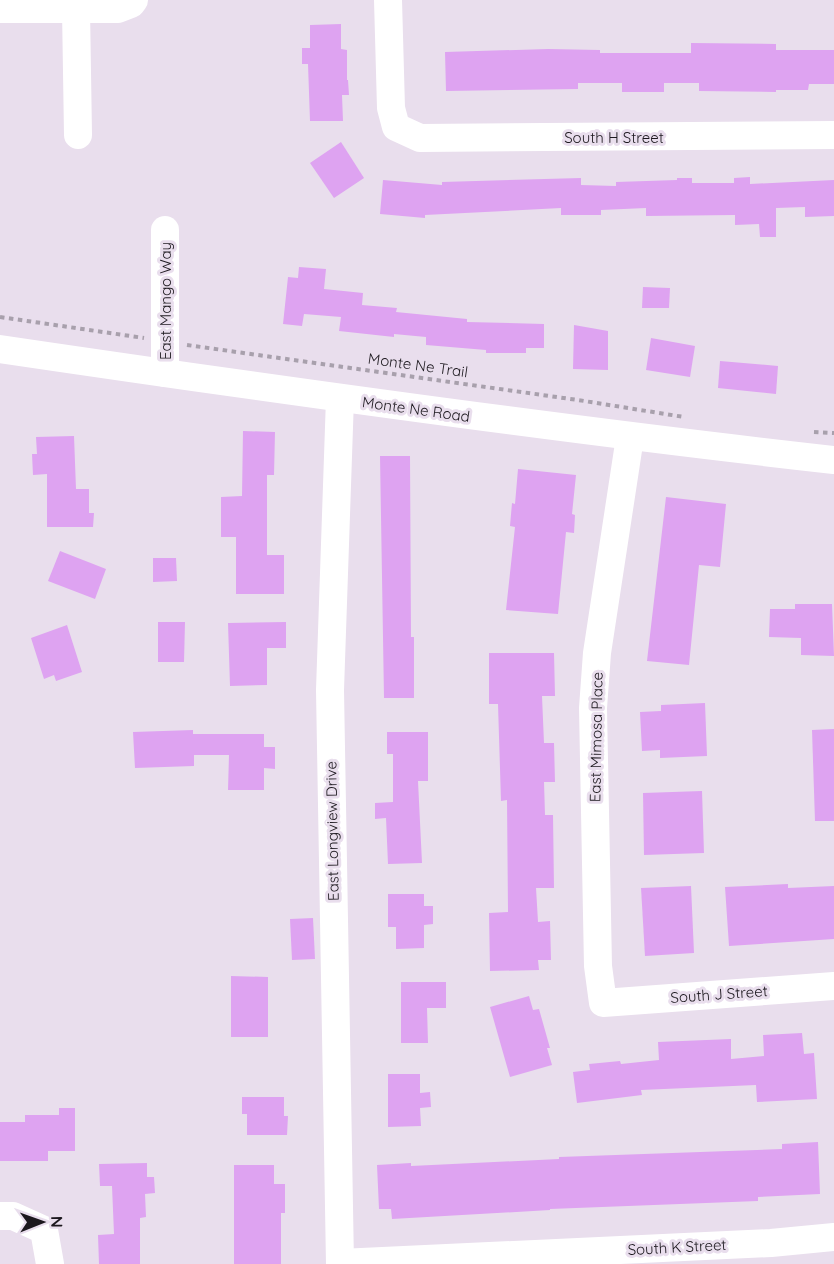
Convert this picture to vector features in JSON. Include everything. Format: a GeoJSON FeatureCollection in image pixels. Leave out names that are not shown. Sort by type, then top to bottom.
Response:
{"type":"FeatureCollection","features":[{"type":"Feature","properties":{"kind":"street"},"geometry":{"type":"LineString","coordinates":[[0,9],[117,9],[131,4],[134,0]]}},
{"type":"Feature","properties":{"kind":"street","name":"South H Street"},"geometry":{"type":"LineString","coordinates":[[388,0],[391,108],[396,127],[420,138],[834,135]]}},
{"type":"Feature","properties":{"kind":"street"},"geometry":{"type":"LineString","coordinates":[[76,9],[78,135]]}},
{"type":"Feature","properties":{"kind":"street","name":"East Mango Way"},"geometry":{"type":"LineString","coordinates":[[165,230],[165,373]]}},
{"type":"Feature","properties":{"kind":"street","name":"Monte Ne Road"},"geometry":{"type":"LineString","coordinates":[[0,349],[630,437],[834,460]]}},
{"type":"Feature","properties":{"kind":"street","name":"East Longview Drive"},"geometry":{"type":"LineString","coordinates":[[340,398],[330,690],[340,1263]]}},
{"type":"Feature","properties":{"kind":"street","name":"East Mimosa Place"},"geometry":{"type":"LineString","coordinates":[[603,1003],[598,966],[593,708],[597,653],[630,437]]}},
{"type":"Feature","properties":{"kind":"street","name":"South J Street"},"geometry":{"type":"LineString","coordinates":[[603,1003],[834,986]]}},
{"type":"Feature","properties":{"kind":"street"},"geometry":{"type":"LineString","coordinates":[[0,1216],[13,1216],[44,1230],[50,1264]]}},
{"type":"Feature","properties":{"kind":"street","name":"South K Street"},"geometry":{"type":"LineString","coordinates":[[340,1263],[771,1243],[834,1237]]}},
{"type":"Feature","properties":{"kind":"path","name":"Monte Ne Trail"},"geometry":{"type":"LineString","coordinates":[[0,317],[687,417]]}},
{"type":"Feature","properties":{"kind":"path"},"geometry":{"type":"LineString","coordinates":[[812,432],[834,433]]}},
{"type":"Feature","properties":{"kind":"building"},"geometry":{"type":"Polygon","coordinates":[[[341,24],[341,49],[347,50],[349,95],[342,95],[343,121],[310,121],[308,64],[302,64],[302,48],[310,48],[310,25],[341,24]]]}},
{"type":"Feature","properties":{"kind":"building"},"geometry":{"type":"Polygon","coordinates":[[[691,43],[776,44],[776,50],[834,50],[834,84],[809,84],[808,90],[776,90],[776,92],[699,91],[699,83],[664,83],[664,92],[622,92],[622,83],[578,83],[578,89],[446,91],[445,52],[548,49],[600,50],[600,53],[691,53],[691,43]]]}},
{"type":"Feature","properties":{"kind":"building"},"geometry":{"type":"Polygon","coordinates":[[[341,142],[364,178],[334,198],[310,163],[341,142]]]}},
{"type":"Feature","properties":{"kind":"building"},"geometry":{"type":"Polygon","coordinates":[[[750,177],[750,184],[834,180],[834,216],[805,217],[805,207],[776,208],[776,237],[760,237],[759,224],[735,225],[735,215],[646,216],[646,208],[601,210],[601,215],[561,215],[561,208],[425,215],[425,218],[380,214],[383,180],[442,185],[442,182],[581,178],[581,185],[616,186],[616,182],[677,180],[677,178],[692,178],[692,183],[734,183],[734,178],[750,177]]]}},
{"type":"Feature","properties":{"kind":"building"},"geometry":{"type":"Polygon","coordinates":[[[299,267],[326,269],[324,289],[363,293],[362,305],[397,308],[396,312],[467,319],[467,322],[544,324],[544,348],[526,348],[526,353],[486,353],[486,350],[426,345],[426,337],[394,334],[394,337],[339,331],[341,317],[304,314],[302,326],[283,324],[288,277],[298,278],[299,267]]]}},
{"type":"Feature","properties":{"kind":"building"},"geometry":{"type":"Polygon","coordinates":[[[643,287],[670,288],[669,308],[642,308],[643,287]]]}},
{"type":"Feature","properties":{"kind":"building"},"geometry":{"type":"Polygon","coordinates":[[[574,325],[608,331],[608,370],[573,369],[574,325]]]}},
{"type":"Feature","properties":{"kind":"building"},"geometry":{"type":"Polygon","coordinates":[[[651,338],[695,346],[690,377],[646,370],[651,338]]]}},
{"type":"Feature","properties":{"kind":"building"},"geometry":{"type":"Polygon","coordinates":[[[720,361],[778,366],[776,394],[718,388],[720,361]]]}},
{"type":"Feature","properties":{"kind":"building"},"geometry":{"type":"Polygon","coordinates":[[[243,431],[275,432],[274,475],[267,475],[267,555],[284,555],[284,594],[236,594],[236,537],[221,537],[221,497],[242,496],[243,431]]]}},
{"type":"Feature","properties":{"kind":"building"},"geometry":{"type":"Polygon","coordinates":[[[74,436],[76,489],[89,489],[89,513],[94,513],[93,527],[47,527],[47,474],[33,475],[32,454],[37,454],[36,437],[74,436]]]}},
{"type":"Feature","properties":{"kind":"building"},"geometry":{"type":"Polygon","coordinates":[[[380,456],[410,456],[411,637],[414,637],[414,698],[384,698],[380,456]]]}},
{"type":"Feature","properties":{"kind":"building"},"geometry":{"type":"Polygon","coordinates":[[[518,469],[576,475],[572,514],[575,515],[574,533],[566,532],[558,614],[506,610],[515,527],[510,526],[512,503],[515,504],[518,469]]]}},
{"type":"Feature","properties":{"kind":"building"},"geometry":{"type":"Polygon","coordinates":[[[666,497],[726,504],[720,567],[699,565],[689,665],[647,661],[666,497]]]}},
{"type":"Feature","properties":{"kind":"building"},"geometry":{"type":"Polygon","coordinates":[[[60,551],[106,569],[95,599],[48,581],[60,551]]]}},
{"type":"Feature","properties":{"kind":"building"},"geometry":{"type":"Polygon","coordinates":[[[153,558],[176,558],[177,581],[153,582],[153,558]]]}},
{"type":"Feature","properties":{"kind":"building"},"geometry":{"type":"Polygon","coordinates":[[[795,604],[832,604],[834,656],[801,655],[801,638],[769,637],[770,609],[795,609],[795,604]]]}},
{"type":"Feature","properties":{"kind":"building"},"geometry":{"type":"Polygon","coordinates":[[[158,622],[185,622],[184,662],[158,662],[158,622]]]}},
{"type":"Feature","properties":{"kind":"building"},"geometry":{"type":"Polygon","coordinates":[[[286,622],[286,648],[267,648],[267,685],[230,686],[228,623],[286,622]]]}},
{"type":"Feature","properties":{"kind":"building"},"geometry":{"type":"Polygon","coordinates":[[[67,625],[82,672],[56,681],[54,675],[44,679],[31,638],[67,625]]]}},
{"type":"Feature","properties":{"kind":"building"},"geometry":{"type":"Polygon","coordinates":[[[489,653],[554,653],[555,696],[542,696],[544,743],[554,743],[555,782],[544,782],[545,815],[553,815],[554,888],[536,888],[538,922],[550,921],[551,960],[538,960],[539,970],[490,971],[489,913],[508,912],[507,800],[501,801],[498,704],[489,704],[489,653]]]}},
{"type":"Feature","properties":{"kind":"building"},"geometry":{"type":"Polygon","coordinates":[[[705,703],[707,756],[660,758],[660,750],[642,751],[640,712],[661,711],[661,705],[705,703]]]}},
{"type":"Feature","properties":{"kind":"building"},"geometry":{"type":"Polygon","coordinates":[[[834,729],[834,821],[815,821],[812,730],[834,729]]]}},
{"type":"Feature","properties":{"kind":"building"},"geometry":{"type":"Polygon","coordinates":[[[193,730],[193,734],[264,734],[264,747],[275,747],[275,769],[264,768],[264,790],[228,790],[229,755],[194,755],[194,766],[135,768],[133,732],[193,730]]]}},
{"type":"Feature","properties":{"kind":"building"},"geometry":{"type":"Polygon","coordinates":[[[387,732],[428,732],[428,781],[418,781],[422,863],[388,864],[386,818],[375,819],[375,803],[393,802],[393,754],[387,754],[387,732]]]}},
{"type":"Feature","properties":{"kind":"building"},"geometry":{"type":"Polygon","coordinates":[[[702,791],[704,853],[644,855],[643,793],[702,791]]]}},
{"type":"Feature","properties":{"kind":"building"},"geometry":{"type":"Polygon","coordinates":[[[788,884],[788,888],[834,886],[834,939],[729,946],[725,887],[788,884]]]}},
{"type":"Feature","properties":{"kind":"building"},"geometry":{"type":"Polygon","coordinates":[[[691,886],[694,953],[645,956],[641,888],[691,886]]]}},
{"type":"Feature","properties":{"kind":"building"},"geometry":{"type":"Polygon","coordinates":[[[388,894],[424,894],[424,906],[433,906],[433,924],[424,925],[424,948],[396,949],[396,927],[388,927],[388,894]]]}},
{"type":"Feature","properties":{"kind":"building"},"geometry":{"type":"Polygon","coordinates":[[[313,918],[315,959],[292,960],[290,919],[313,918]]]}},
{"type":"Feature","properties":{"kind":"building"},"geometry":{"type":"Polygon","coordinates":[[[231,976],[268,977],[268,1037],[231,1037],[231,976]]]}},
{"type":"Feature","properties":{"kind":"building"},"geometry":{"type":"Polygon","coordinates":[[[401,982],[446,982],[446,1008],[427,1008],[428,1043],[401,1043],[401,982]]]}},
{"type":"Feature","properties":{"kind":"building"},"geometry":{"type":"Polygon","coordinates":[[[529,996],[533,1010],[539,1009],[550,1048],[547,1048],[552,1065],[510,1077],[490,1007],[529,996]]]}},
{"type":"Feature","properties":{"kind":"building"},"geometry":{"type":"Polygon","coordinates":[[[802,1033],[804,1054],[814,1053],[817,1099],[757,1102],[756,1085],[641,1090],[642,1095],[577,1103],[573,1072],[590,1070],[589,1064],[620,1061],[621,1064],[659,1060],[658,1042],[731,1039],[731,1059],[764,1056],[763,1035],[802,1033]]]}},
{"type":"Feature","properties":{"kind":"building"},"geometry":{"type":"Polygon","coordinates":[[[388,1074],[420,1074],[420,1093],[430,1092],[431,1107],[420,1108],[421,1126],[388,1127],[388,1074]]]}},
{"type":"Feature","properties":{"kind":"building"},"geometry":{"type":"Polygon","coordinates":[[[242,1097],[284,1097],[284,1116],[288,1116],[287,1135],[247,1135],[247,1114],[242,1114],[242,1097]]]}},
{"type":"Feature","properties":{"kind":"building"},"geometry":{"type":"Polygon","coordinates":[[[59,1108],[75,1108],[75,1151],[48,1151],[48,1161],[0,1161],[0,1122],[25,1122],[25,1115],[59,1115],[59,1108]]]}},
{"type":"Feature","properties":{"kind":"building"},"geometry":{"type":"Polygon","coordinates":[[[818,1142],[820,1194],[758,1197],[758,1201],[550,1209],[392,1219],[391,1209],[379,1209],[377,1165],[411,1163],[411,1166],[559,1159],[559,1157],[782,1149],[782,1144],[818,1142]]]}},
{"type":"Feature","properties":{"kind":"building"},"geometry":{"type":"Polygon","coordinates":[[[147,1163],[147,1177],[154,1177],[155,1193],[145,1194],[146,1217],[140,1218],[140,1264],[99,1264],[98,1235],[114,1234],[112,1186],[100,1186],[99,1164],[147,1163]]]}},
{"type":"Feature","properties":{"kind":"building"},"geometry":{"type":"Polygon","coordinates":[[[234,1165],[274,1165],[274,1184],[285,1184],[285,1213],[281,1213],[281,1264],[234,1264],[234,1165]]]}}]}
